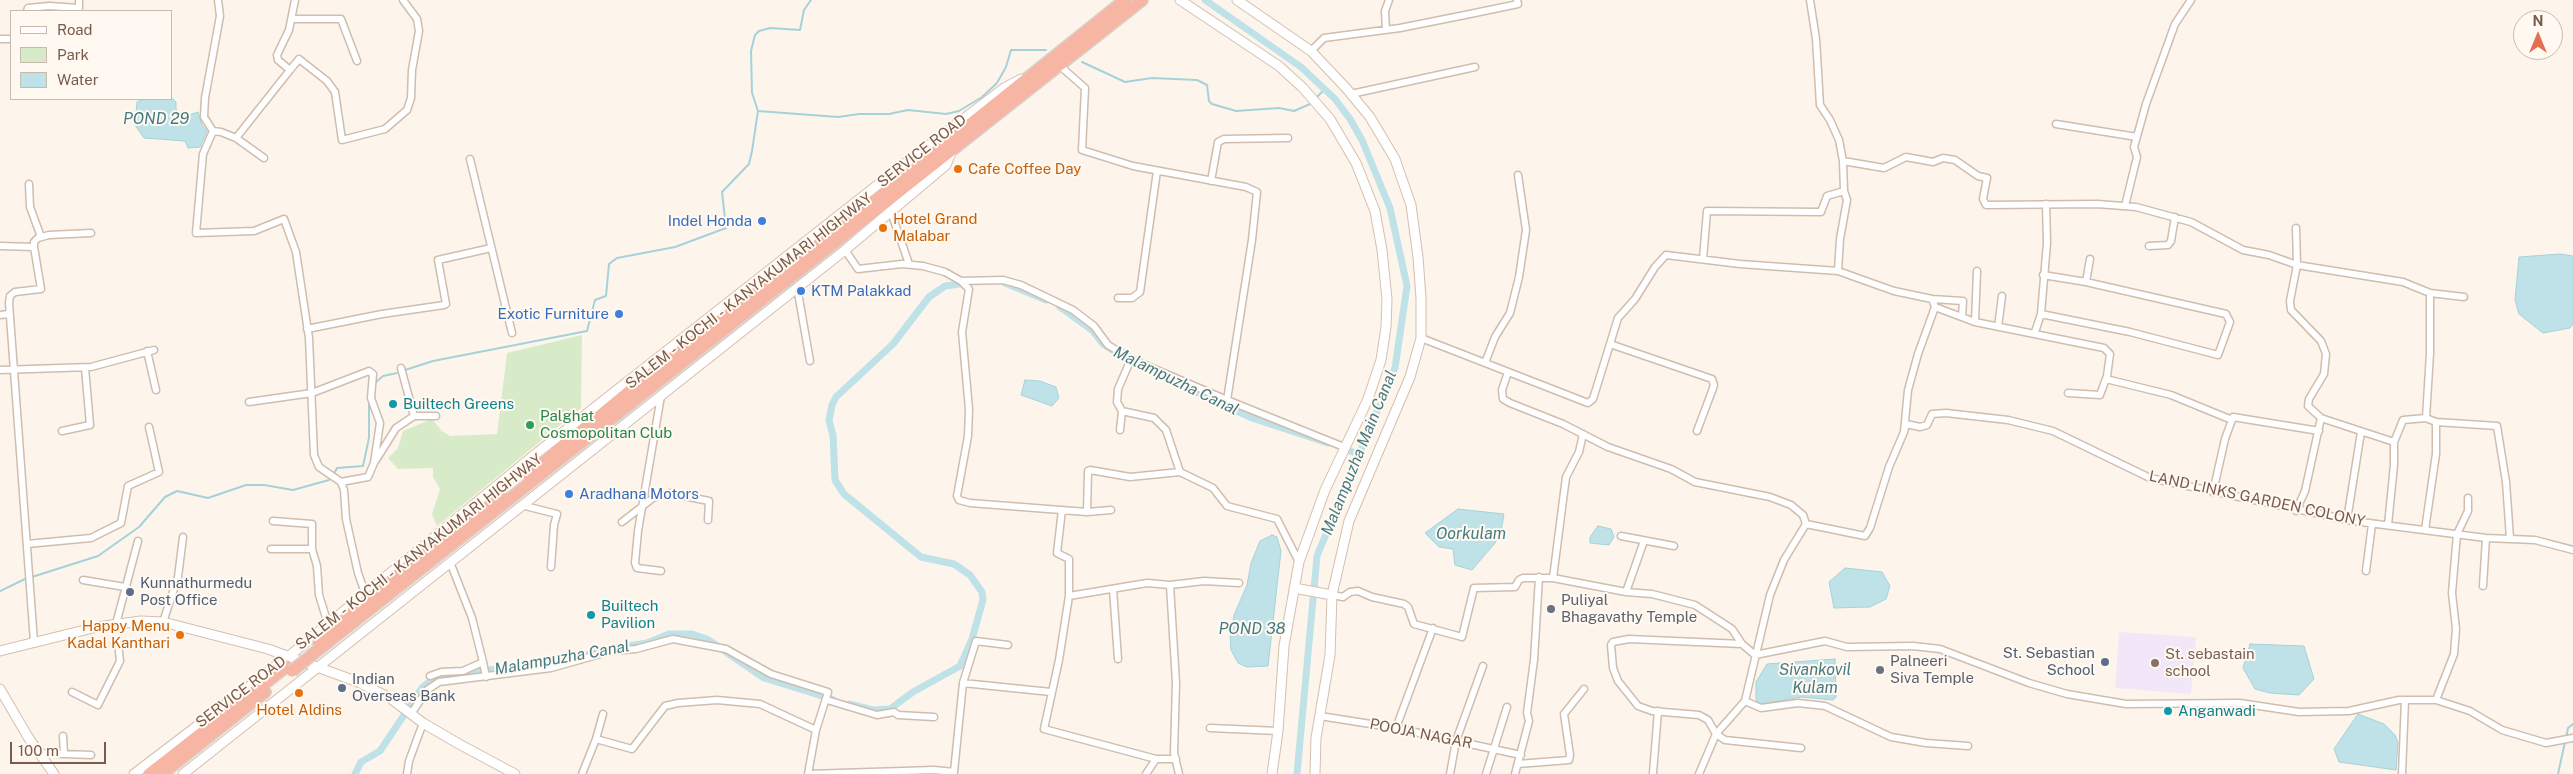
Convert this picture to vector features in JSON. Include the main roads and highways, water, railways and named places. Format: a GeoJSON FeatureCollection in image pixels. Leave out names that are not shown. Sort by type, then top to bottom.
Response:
{"type":"FeatureCollection","features":[{"type":"Feature","properties":{"kind":"highway","name":"SALEM - KOCHI - KANYAKUMARI HIGHWAY"},"geometry":{"type":"LineString","coordinates":[[310,652],[436,543],[507,492],[643,380],[815,248],[1125,0]]}},
{"type":"Feature","properties":{"kind":"highway","name":"SALEM - KOCHI - KANYAKUMARI HIGHWAY"},"geometry":{"type":"LineString","coordinates":[[148,774],[289,664],[310,652],[1142,0]]}},
{"type":"Feature","properties":{"kind":"highway","name":"SALEM - KOCHI - KANYAKUMARI HIGHWAY"},"geometry":{"type":"LineString","coordinates":[[162,774],[289,664]]}},
{"type":"Feature","properties":{"kind":"water","name":"POND 29"},"geometry":{"type":"Polygon","coordinates":[[[172,98],[176,102],[176,109],[183,117],[198,112],[202,125],[207,131],[200,147],[188,148],[185,141],[144,138],[135,125],[137,102],[142,100],[172,100],[172,98]]]}},
{"type":"Feature","properties":{"kind":"water"},"geometry":{"type":"Polygon","coordinates":[[[2560,254],[2573,256],[2573,324],[2570,328],[2543,333],[2519,314],[2515,300],[2519,257],[2560,254]]]}},
{"type":"Feature","properties":{"kind":"water"},"geometry":{"type":"Polygon","coordinates":[[[1025,380],[1040,381],[1056,387],[1059,398],[1052,406],[1021,395],[1025,380]]]}},
{"type":"Feature","properties":{"kind":"water","name":"Oorkulam"},"geometry":{"type":"Polygon","coordinates":[[[1458,509],[1504,514],[1502,526],[1495,543],[1472,570],[1455,565],[1453,549],[1439,547],[1425,533],[1458,509]]]}},
{"type":"Feature","properties":{"kind":"water"},"geometry":{"type":"Polygon","coordinates":[[[1598,526],[1611,529],[1614,537],[1609,545],[1590,543],[1590,537],[1598,526]]]}},
{"type":"Feature","properties":{"kind":"water","name":"POND 38"},"geometry":{"type":"Polygon","coordinates":[[[1272,535],[1277,537],[1281,551],[1268,666],[1247,667],[1238,663],[1231,650],[1230,634],[1234,615],[1247,585],[1251,563],[1260,541],[1272,535]]]}},
{"type":"Feature","properties":{"kind":"water"},"geometry":{"type":"Polygon","coordinates":[[[1845,568],[1882,572],[1890,586],[1886,599],[1870,607],[1834,608],[1829,582],[1845,568]]]}},
{"type":"Feature","properties":{"kind":"water"},"geometry":{"type":"Polygon","coordinates":[[[2250,644],[2304,646],[2314,679],[2299,695],[2270,693],[2255,689],[2243,668],[2250,644]]]}},
{"type":"Feature","properties":{"kind":"water","name":"Sivankovil Kulam"},"geometry":{"type":"Polygon","coordinates":[[[1835,659],[1836,697],[1833,700],[1801,697],[1761,704],[1756,700],[1756,682],[1767,664],[1835,659]]]}},
{"type":"Feature","properties":{"kind":"water"},"geometry":{"type":"Polygon","coordinates":[[[2358,714],[2384,724],[2395,735],[2398,743],[2396,770],[2339,762],[2334,749],[2358,714]]]}},
{"type":"Feature","properties":{"kind":"waterway"},"geometry":{"type":"LineString","coordinates":[[405,370],[433,361],[587,331],[595,300],[606,296],[609,264],[617,258],[675,247],[726,228],[722,192],[749,164],[752,151],[758,111],[752,93],[751,51],[755,35],[759,31],[770,28],[800,30],[804,10],[811,0]]}},
{"type":"Feature","properties":{"kind":"waterway","name":"Malampuzha Main Canal"},"geometry":{"type":"LineString","coordinates":[[1205,0],[1301,67],[1335,99],[1350,119],[1362,140],[1390,208],[1407,286],[1395,368],[1317,556],[1297,774]]}},
{"type":"Feature","properties":{"kind":"waterway"},"geometry":{"type":"LineString","coordinates":[[758,111],[838,117],[859,114],[889,114],[908,110],[946,114],[959,111],[982,97],[997,83],[1006,67],[1011,50],[1046,50]]}},
{"type":"Feature","properties":{"kind":"waterway"},"geometry":{"type":"LineString","coordinates":[[1082,62],[1125,82],[1152,78],[1197,80],[1207,85],[1209,101],[1212,104],[1236,111],[1279,108],[1294,111],[1310,104]]}},
{"type":"Feature","properties":{"kind":"waterway"},"geometry":{"type":"LineString","coordinates":[[1318,96],[1325,89]]}},
{"type":"Feature","properties":{"kind":"waterway","name":"Malampuzha Canal"},"geometry":{"type":"LineString","coordinates":[[849,704],[873,710],[890,709],[913,692],[960,666],[972,639],[983,600],[982,592],[970,575],[954,564],[921,557],[844,494],[835,480],[833,435],[829,421],[832,405],[836,397],[893,344],[929,297],[945,286],[967,283]]}},
{"type":"Feature","properties":{"kind":"waterway","name":"Malampuzha Canal"},"geometry":{"type":"LineString","coordinates":[[1005,283],[1046,300]]}},
{"type":"Feature","properties":{"kind":"waterway","name":"Malampuzha Canal"},"geometry":{"type":"LineString","coordinates":[[1060,307],[1093,331],[1103,344],[1130,361]]}},
{"type":"Feature","properties":{"kind":"waterway","name":"Malampuzha Canal"},"geometry":{"type":"LineString","coordinates":[[1151,371],[1252,418],[1328,443]]}},
{"type":"Feature","properties":{"kind":"waterway"},"geometry":{"type":"LineString","coordinates":[[375,383],[383,376],[397,373]]}},
{"type":"Feature","properties":{"kind":"waterway"},"geometry":{"type":"LineString","coordinates":[[334,474],[337,468],[363,466],[369,438],[369,403]]}},
{"type":"Feature","properties":{"kind":"waterway","name":"Malampuzha Canal"},"geometry":{"type":"LineString","coordinates":[[1341,448],[1359,454]]}},
{"type":"Feature","properties":{"kind":"waterway"},"geometry":{"type":"LineString","coordinates":[[32,577],[98,556],[139,527],[165,497],[177,491],[208,498],[246,485],[264,485],[293,490],[329,480]]}},
{"type":"Feature","properties":{"kind":"waterway"},"geometry":{"type":"LineString","coordinates":[[0,591],[27,578]]}},
{"type":"Feature","properties":{"kind":"waterway","name":"Malampuzha Canal"},"geometry":{"type":"LineString","coordinates":[[609,649],[647,643],[669,634],[692,634],[707,639],[764,678],[832,699]]}},
{"type":"Feature","properties":{"kind":"waterway","name":"Malampuzha Canal"},"geometry":{"type":"LineString","coordinates":[[355,774],[361,762],[380,751],[422,688],[435,677],[559,661],[598,652]]}},
{"type":"Feature","properties":{"kind":"waterway"},"geometry":{"type":"LineString","coordinates":[[2566,738],[2568,728],[2573,724]]}},
{"type":"Feature","properties":{"kind":"waterway"},"geometry":{"type":"LineString","coordinates":[[2558,774],[2565,742]]}},
{"type":"Feature","properties":{"kind":"place","name":"Cafe Coffee Day"},"geometry":{"type":"Point","coordinates":[958,169]}},
{"type":"Feature","properties":{"kind":"place","name":"Indel Honda"},"geometry":{"type":"Point","coordinates":[762,221]}},
{"type":"Feature","properties":{"kind":"place","name":"Hotel Grand Malabar"},"geometry":{"type":"Point","coordinates":[883,228]}},
{"type":"Feature","properties":{"kind":"place","name":"KTM Palakkad"},"geometry":{"type":"Point","coordinates":[801,291]}},
{"type":"Feature","properties":{"kind":"place","name":"Exotic Furniture"},"geometry":{"type":"Point","coordinates":[619,314]}},
{"type":"Feature","properties":{"kind":"place","name":"Builtech Greens"},"geometry":{"type":"Point","coordinates":[393,404]}},
{"type":"Feature","properties":{"kind":"place","name":"Palghat Cosmopolitan Club"},"geometry":{"type":"Point","coordinates":[530,425]}},
{"type":"Feature","properties":{"kind":"place","name":"Aradhana Motors"},"geometry":{"type":"Point","coordinates":[569,494]}},
{"type":"Feature","properties":{"kind":"place","name":"Kunnathurmedu Post Office"},"geometry":{"type":"Point","coordinates":[130,592]}},
{"type":"Feature","properties":{"kind":"place","name":"Puliyal Bhagavathy Temple"},"geometry":{"type":"Point","coordinates":[1551,609]}},
{"type":"Feature","properties":{"kind":"place","name":"Builtech Pavilion"},"geometry":{"type":"Point","coordinates":[591,615]}},
{"type":"Feature","properties":{"kind":"place","name":"Happy Menu Kadal Kanthari"},"geometry":{"type":"Point","coordinates":[180,635]}},
{"type":"Feature","properties":{"kind":"place","name":"St. Sebastian School"},"geometry":{"type":"Point","coordinates":[2105,662]}},
{"type":"Feature","properties":{"kind":"place","name":"St. sebastain school"},"geometry":{"type":"Point","coordinates":[2155,663]}},
{"type":"Feature","properties":{"kind":"place","name":"Palneeri Siva Temple"},"geometry":{"type":"Point","coordinates":[1880,670]}},
{"type":"Feature","properties":{"kind":"place","name":"Indian Overseas Bank"},"geometry":{"type":"Point","coordinates":[342,688]}},
{"type":"Feature","properties":{"kind":"place","name":"Hotel Aldins"},"geometry":{"type":"Point","coordinates":[299,693]}},
{"type":"Feature","properties":{"kind":"place","name":"Anganwadi"},"geometry":{"type":"Point","coordinates":[2168,711]}}]}
